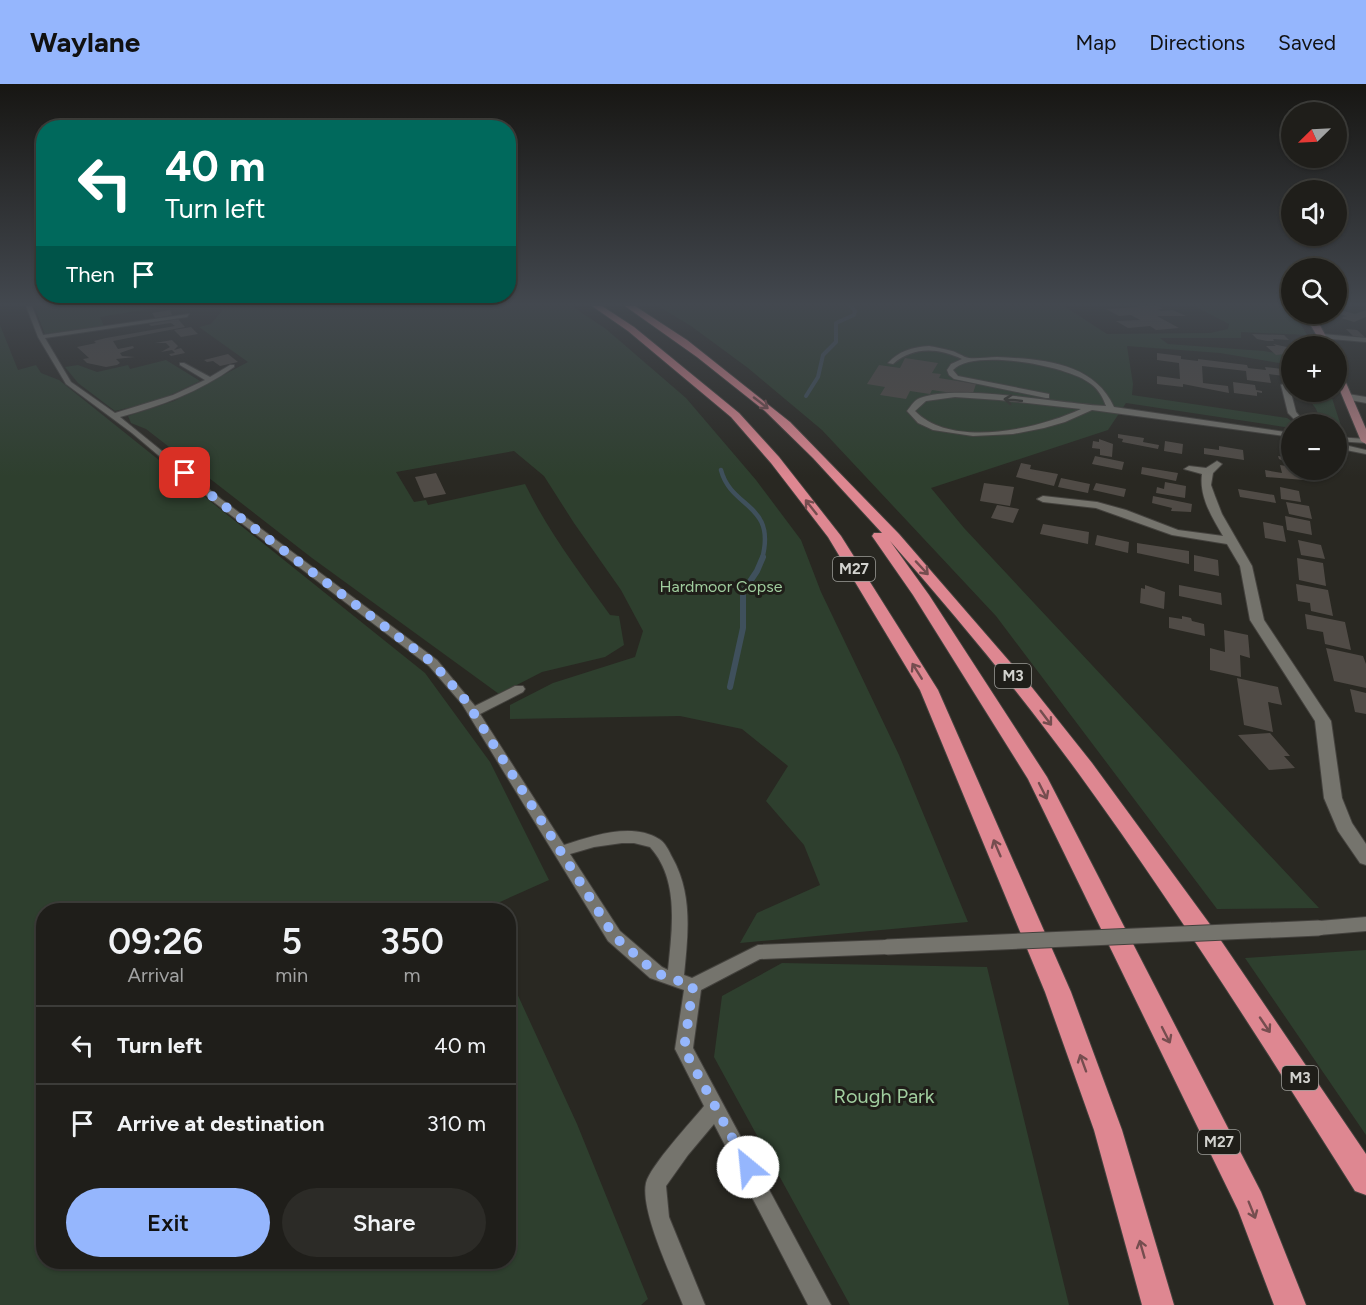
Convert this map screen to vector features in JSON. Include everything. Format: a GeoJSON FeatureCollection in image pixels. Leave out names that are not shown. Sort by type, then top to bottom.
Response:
{"type":"FeatureCollection","features":[{"type":"Feature","properties":{"kind":"highway","name":"M27"},"geometry":{"type":"LineString","coordinates":[[672,363],[735,415],[767,451],[834,536],[929,690],[1058,992],[1108,1130],[1158,1305]]}},
{"type":"Feature","properties":{"kind":"highway","name":"M27"},"geometry":{"type":"LineString","coordinates":[[709,363],[770,410],[839,478],[921,595],[1037,777],[1250,1203],[1290,1305]]}},
{"type":"Feature","properties":{"kind":"highway","name":"M3"},"geometry":{"type":"LineString","coordinates":[[839,478],[941,588],[1030,697],[1171,885],[1277,1042],[1366,1180]]}},
{"type":"Feature","properties":{"kind":"main road"},"geometry":{"type":"LineString","coordinates":[[1348,396],[1366,441]]}},
{"type":"Feature","properties":{"kind":"street"},"geometry":{"type":"LineString","coordinates":[[1348,396],[1366,400]]}},
{"type":"Feature","properties":{"kind":"street"},"geometry":{"type":"LineString","coordinates":[[1189,469],[1212,468],[1206,485],[1209,496],[1216,514],[1246,566],[1257,620],[1323,721],[1333,798],[1344,825],[1366,858]]}},
{"type":"Feature","properties":{"kind":"street"},"geometry":{"type":"LineString","coordinates":[[1043,499],[1070,501],[1122,512],[1176,533],[1232,541]]}},
{"type":"Feature","properties":{"kind":"street"},"geometry":{"type":"LineString","coordinates":[[1070,501],[1071,515]]}},
{"type":"Feature","properties":{"kind":"lane"},"geometry":{"type":"LineString","coordinates":[[56,363],[68,383],[114,416],[218,501],[433,663],[474,712],[614,936],[656,973],[693,986],[758,952],[1319,928],[1366,924]]}},
{"type":"Feature","properties":{"kind":"lane"},"geometry":{"type":"LineString","coordinates":[[961,363],[952,366],[951,374],[975,383],[1092,407]]}},
{"type":"Feature","properties":{"kind":"lane"},"geometry":{"type":"LineString","coordinates":[[1040,363],[1057,365],[1092,381],[1108,398],[1111,409]]}},
{"type":"Feature","properties":{"kind":"lane"},"geometry":{"type":"LineString","coordinates":[[182,364],[210,380]]}},
{"type":"Feature","properties":{"kind":"lane"},"geometry":{"type":"LineString","coordinates":[[114,416],[176,396],[210,380],[232,366]]}},
{"type":"Feature","properties":{"kind":"lane"},"geometry":{"type":"LineString","coordinates":[[1092,407],[1073,416],[1032,429],[975,434],[930,426],[916,419],[911,411],[915,404],[924,399],[940,396],[990,398],[1092,407],[1111,409],[1281,433]]}},
{"type":"Feature","properties":{"kind":"lane"},"geometry":{"type":"LineString","coordinates":[[1347,440],[1366,441]]}},
{"type":"Feature","properties":{"kind":"lane"},"geometry":{"type":"LineString","coordinates":[[1347,448],[1366,452]]}},
{"type":"Feature","properties":{"kind":"lane"},"geometry":{"type":"LineString","coordinates":[[474,712],[519,689]]}},
{"type":"Feature","properties":{"kind":"lane"},"geometry":{"type":"LineString","coordinates":[[561,852],[601,840],[635,837],[655,843],[670,864],[680,896],[675,980]]}},
{"type":"Feature","properties":{"kind":"lane"},"geometry":{"type":"LineString","coordinates":[[693,986],[684,1049],[820,1305]]}},
{"type":"Feature","properties":{"kind":"lane"},"geometry":{"type":"LineString","coordinates":[[694,1305],[659,1217],[656,1185],[681,1148],[716,1107]]}},
{"type":"Feature","properties":{"kind":"green space"},"geometry":{"type":"Polygon","coordinates":[[[0,363],[15,363],[18,370],[36,365],[41,373],[59,380],[425,673],[490,762],[549,880],[498,903],[36,903],[36,1269],[516,1269],[516,991],[577,1124],[648,1299],[641,1305],[0,1305],[0,363]]]}},
{"type":"Feature","properties":{"kind":"green space"},"geometry":{"type":"Polygon","coordinates":[[[154,363],[171,363],[200,381],[158,401],[115,411],[78,383],[65,367],[78,365],[97,372],[128,365],[130,369],[154,363]]]}},
{"type":"Feature","properties":{"kind":"green space","name":"Hardmoor Copse"},"geometry":{"type":"Polygon","coordinates":[[[246,363],[645,363],[686,398],[756,480],[801,540],[821,592],[899,755],[968,922],[740,943],[757,913],[820,885],[804,845],[766,801],[788,766],[742,729],[680,716],[510,719],[510,705],[553,683],[635,657],[643,631],[621,590],[544,476],[514,451],[396,472],[414,502],[426,500],[428,505],[525,484],[554,535],[587,583],[610,615],[619,616],[624,645],[605,657],[542,672],[499,694],[312,558],[146,429],[131,423],[128,416],[174,401],[246,363]]]}},
{"type":"Feature","properties":{"kind":"green space"},"geometry":{"type":"Polygon","coordinates":[[[741,363],[1130,363],[1132,395],[1281,417],[1281,426],[1126,403],[1108,430],[931,488],[964,528],[1319,908],[1217,909],[996,616],[822,430],[741,363]]]}},
{"type":"Feature","properties":{"kind":"green space"},"geometry":{"type":"Polygon","coordinates":[[[1311,402],[1333,402],[1337,414],[1318,414],[1311,402]]]}},
{"type":"Feature","properties":{"kind":"green space"},"geometry":{"type":"Polygon","coordinates":[[[1366,950],[1366,1135],[1245,958],[1366,950]]]}},
{"type":"Feature","properties":{"kind":"green space","name":"Rough Park"},"geometry":{"type":"Polygon","coordinates":[[[782,963],[987,967],[1069,1305],[850,1305],[714,1057],[722,996],[782,963]]]}},
{"type":"Feature","properties":{"kind":"building"},"geometry":{"type":"Polygon","coordinates":[[[87,363],[120,363],[106,367],[87,363]]]}},
{"type":"Feature","properties":{"kind":"building"},"geometry":{"type":"Polygon","coordinates":[[[216,363],[234,363],[220,366],[216,363]]]}},
{"type":"Feature","properties":{"kind":"building"},"geometry":{"type":"Polygon","coordinates":[[[903,363],[938,363],[932,373],[941,374],[939,378],[976,384],[972,396],[932,390],[930,394],[910,391],[906,399],[880,395],[885,387],[867,384],[879,365],[900,368],[903,363]]]}},
{"type":"Feature","properties":{"kind":"building"},"geometry":{"type":"Polygon","coordinates":[[[1179,363],[1231,363],[1247,365],[1248,368],[1281,369],[1281,376],[1269,374],[1271,383],[1247,380],[1246,371],[1202,366],[1203,383],[1228,386],[1229,393],[1183,384],[1183,387],[1157,384],[1157,376],[1180,379],[1179,363]]]}},
{"type":"Feature","properties":{"kind":"building"},"geometry":{"type":"Polygon","coordinates":[[[1233,382],[1255,385],[1256,390],[1262,393],[1257,392],[1257,396],[1234,393],[1233,382]]]}},
{"type":"Feature","properties":{"kind":"building"},"geometry":{"type":"Polygon","coordinates":[[[1118,434],[1144,438],[1143,442],[1159,445],[1158,449],[1122,442],[1123,439],[1118,438],[1118,434]]]}},
{"type":"Feature","properties":{"kind":"building"},"geometry":{"type":"Polygon","coordinates":[[[1099,439],[1113,444],[1112,457],[1100,455],[1100,449],[1092,448],[1093,441],[1099,442],[1099,439]]]}},
{"type":"Feature","properties":{"kind":"building"},"geometry":{"type":"Polygon","coordinates":[[[1165,441],[1183,444],[1182,454],[1164,451],[1165,441]]]}},
{"type":"Feature","properties":{"kind":"building"},"geometry":{"type":"Polygon","coordinates":[[[1219,446],[1243,450],[1244,460],[1204,454],[1204,448],[1219,450],[1219,446]]]}},
{"type":"Feature","properties":{"kind":"building"},"geometry":{"type":"Polygon","coordinates":[[[1095,456],[1124,462],[1122,470],[1092,464],[1095,456]]]}},
{"type":"Feature","properties":{"kind":"building"},"geometry":{"type":"Polygon","coordinates":[[[1021,463],[1031,465],[1030,469],[1058,474],[1054,486],[1016,477],[1021,463]]]}},
{"type":"Feature","properties":{"kind":"building"},"geometry":{"type":"Polygon","coordinates":[[[1142,467],[1178,473],[1176,481],[1141,474],[1142,467]]]}},
{"type":"Feature","properties":{"kind":"building"},"geometry":{"type":"Polygon","coordinates":[[[1265,470],[1281,473],[1281,478],[1266,477],[1265,470]]]}},
{"type":"Feature","properties":{"kind":"building"},"geometry":{"type":"Polygon","coordinates":[[[436,473],[446,494],[424,498],[415,477],[436,473]]]}},
{"type":"Feature","properties":{"kind":"building"},"geometry":{"type":"Polygon","coordinates":[[[1061,478],[1090,484],[1088,493],[1058,487],[1061,478]]]}},
{"type":"Feature","properties":{"kind":"building"},"geometry":{"type":"Polygon","coordinates":[[[1165,482],[1186,486],[1185,498],[1156,493],[1157,487],[1164,489],[1165,482]]]}},
{"type":"Feature","properties":{"kind":"building"},"geometry":{"type":"Polygon","coordinates":[[[984,483],[1014,487],[1010,506],[980,501],[984,483]]]}},
{"type":"Feature","properties":{"kind":"building"},"geometry":{"type":"Polygon","coordinates":[[[1096,483],[1126,489],[1124,497],[1093,490],[1096,483]]]}},
{"type":"Feature","properties":{"kind":"building"},"geometry":{"type":"Polygon","coordinates":[[[1280,487],[1299,491],[1301,502],[1281,499],[1280,487]]]}},
{"type":"Feature","properties":{"kind":"building"},"geometry":{"type":"Polygon","coordinates":[[[1238,489],[1274,495],[1276,503],[1240,497],[1238,489]]]}},
{"type":"Feature","properties":{"kind":"building"},"geometry":{"type":"Polygon","coordinates":[[[1153,496],[1192,504],[1191,512],[1171,511],[1172,508],[1152,503],[1153,496]]]}},
{"type":"Feature","properties":{"kind":"building"},"geometry":{"type":"Polygon","coordinates":[[[1286,502],[1309,506],[1312,519],[1289,514],[1286,502]]]}},
{"type":"Feature","properties":{"kind":"building"},"geometry":{"type":"Polygon","coordinates":[[[997,505],[1019,509],[1013,523],[991,518],[997,505]]]}},
{"type":"Feature","properties":{"kind":"building"},"geometry":{"type":"Polygon","coordinates":[[[1285,516],[1310,521],[1312,535],[1287,530],[1285,516]]]}},
{"type":"Feature","properties":{"kind":"building"},"geometry":{"type":"Polygon","coordinates":[[[1263,522],[1283,526],[1286,542],[1265,538],[1263,522]]]}},
{"type":"Feature","properties":{"kind":"building"},"geometry":{"type":"Polygon","coordinates":[[[1043,524],[1089,532],[1088,544],[1040,534],[1043,524]]]}},
{"type":"Feature","properties":{"kind":"building"},"geometry":{"type":"Polygon","coordinates":[[[1097,535],[1129,542],[1128,553],[1095,545],[1097,535]]]}},
{"type":"Feature","properties":{"kind":"building"},"geometry":{"type":"Polygon","coordinates":[[[1298,540],[1321,545],[1325,559],[1301,555],[1298,540]]]}},
{"type":"Feature","properties":{"kind":"building"},"geometry":{"type":"Polygon","coordinates":[[[1137,543],[1189,551],[1189,564],[1137,553],[1137,543]]]}},
{"type":"Feature","properties":{"kind":"building"},"geometry":{"type":"Polygon","coordinates":[[[1194,555],[1218,560],[1219,576],[1194,571],[1194,555]]]}},
{"type":"Feature","properties":{"kind":"building"},"geometry":{"type":"Polygon","coordinates":[[[1297,558],[1323,563],[1326,586],[1299,580],[1297,558]]]}},
{"type":"Feature","properties":{"kind":"building"},"geometry":{"type":"Polygon","coordinates":[[[1296,584],[1328,590],[1333,616],[1311,611],[1310,603],[1298,601],[1296,584]]]}},
{"type":"Feature","properties":{"kind":"building"},"geometry":{"type":"Polygon","coordinates":[[[1145,585],[1165,592],[1164,609],[1140,603],[1141,588],[1145,589],[1145,585]]]}},
{"type":"Feature","properties":{"kind":"building"},"geometry":{"type":"Polygon","coordinates":[[[1179,585],[1221,593],[1222,605],[1179,596],[1179,585]]]}},
{"type":"Feature","properties":{"kind":"building"},"geometry":{"type":"Polygon","coordinates":[[[1305,614],[1345,622],[1351,650],[1325,644],[1323,632],[1307,629],[1305,614]]]}},
{"type":"Feature","properties":{"kind":"building"},"geometry":{"type":"Polygon","coordinates":[[[1182,616],[1204,624],[1205,636],[1169,628],[1169,617],[1182,619],[1182,616]]]}},
{"type":"Feature","properties":{"kind":"building"},"geometry":{"type":"Polygon","coordinates":[[[1224,630],[1248,635],[1250,658],[1240,655],[1241,677],[1210,670],[1210,648],[1225,652],[1224,630]]]}},
{"type":"Feature","properties":{"kind":"building"},"geometry":{"type":"Polygon","coordinates":[[[1326,648],[1363,656],[1366,664],[1366,688],[1334,681],[1326,648]]]}},
{"type":"Feature","properties":{"kind":"building"},"geometry":{"type":"Polygon","coordinates":[[[1237,678],[1278,687],[1282,705],[1268,702],[1273,732],[1244,725],[1237,678]]]}},
{"type":"Feature","properties":{"kind":"building"},"geometry":{"type":"Polygon","coordinates":[[[1350,689],[1366,693],[1366,714],[1355,712],[1350,689]]]}},
{"type":"Feature","properties":{"kind":"building"},"geometry":{"type":"Polygon","coordinates":[[[1270,733],[1290,756],[1284,756],[1295,768],[1269,770],[1238,735],[1270,733]]]}},
{"type":"Feature","properties":{"kind":"waterway"},"geometry":{"type":"LineString","coordinates":[[806,396],[818,377],[821,363]]}},
{"type":"Feature","properties":{"kind":"waterway"},"geometry":{"type":"LineString","coordinates":[[721,470],[726,483],[751,508],[763,527],[765,541],[762,559]]}},
{"type":"Feature","properties":{"kind":"waterway"},"geometry":{"type":"LineString","coordinates":[[730,687],[743,628],[743,592],[763,557]]}},
{"type":"Feature","properties":{"kind":"route"},"geometry":{"type":"LineString","coordinates":[[185,473],[218,501],[433,663],[466,701],[614,936],[656,973],[693,986],[684,1049],[748,1167]]}}]}
